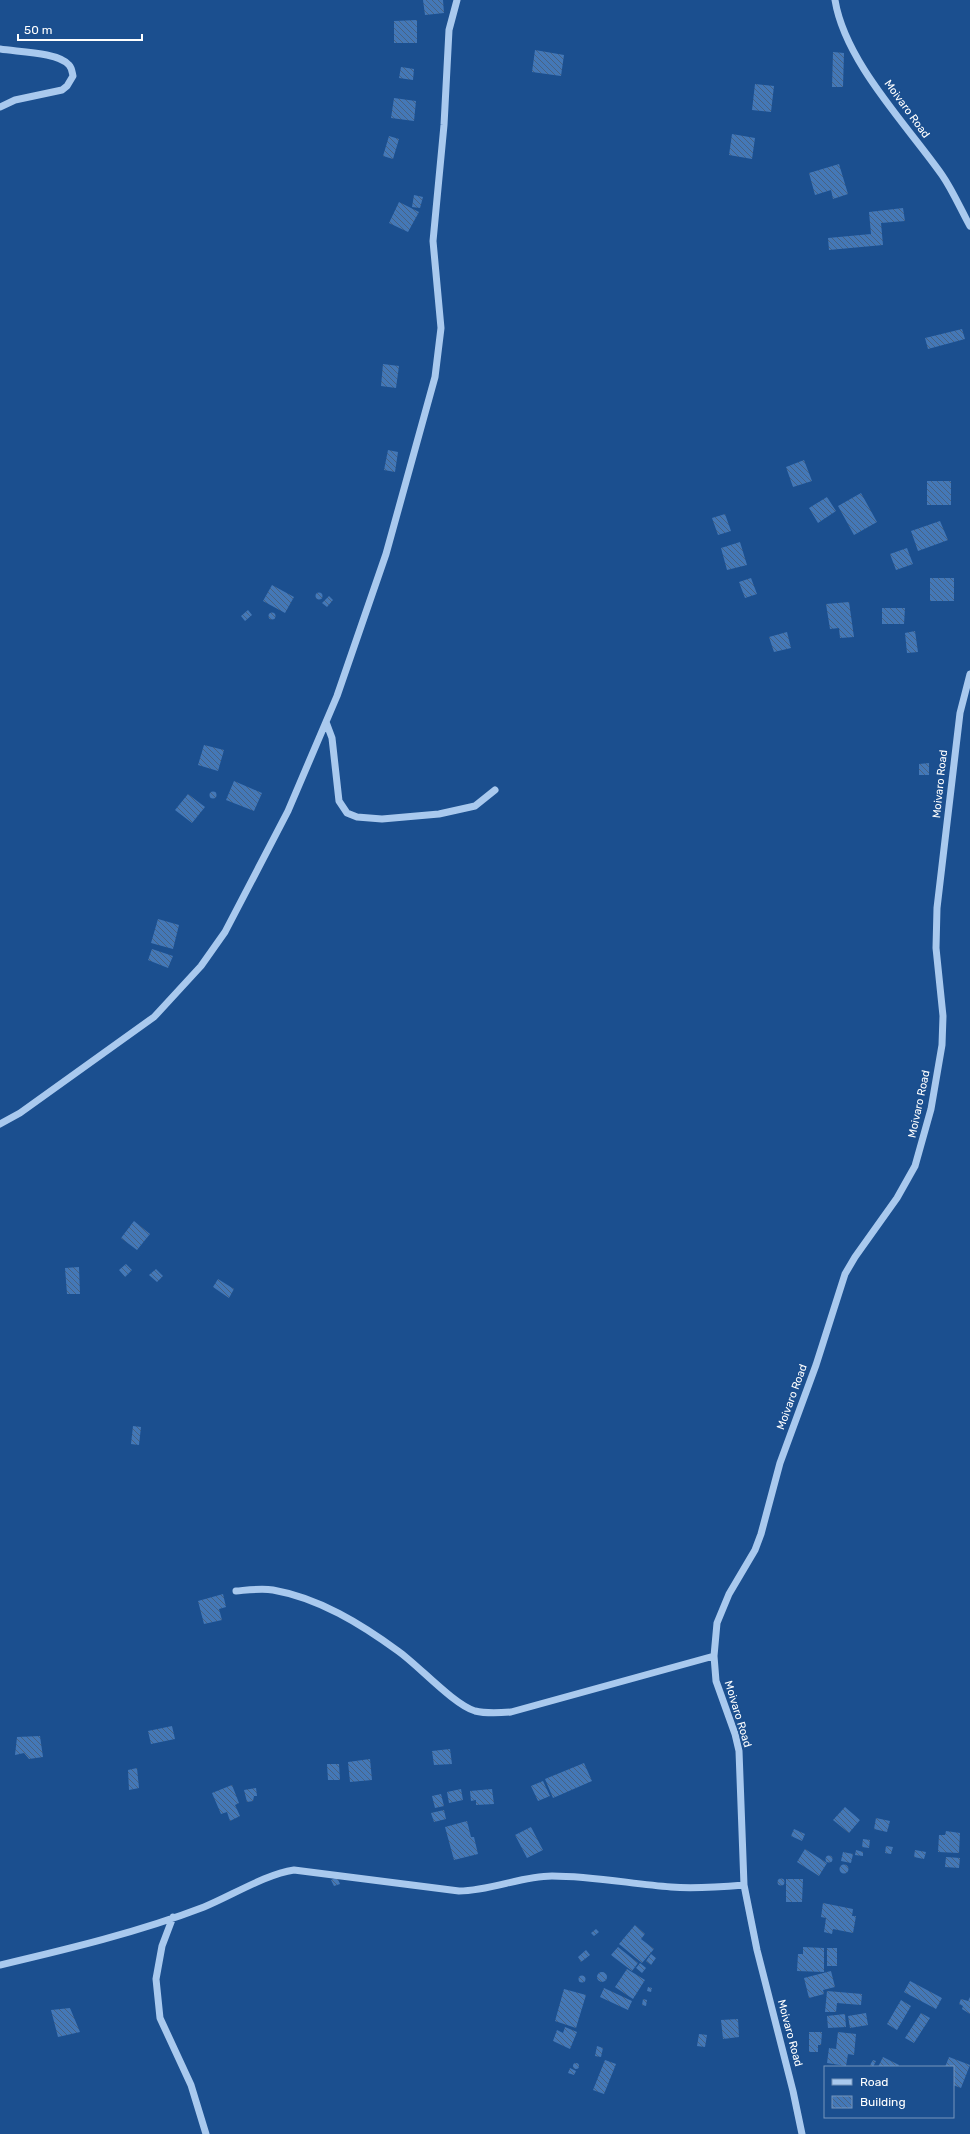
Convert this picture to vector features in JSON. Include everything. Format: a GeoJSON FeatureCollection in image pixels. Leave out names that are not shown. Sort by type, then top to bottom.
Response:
{"type":"FeatureCollection","features":[{"type":"Feature","properties":{"kind":"street"},"geometry":{"type":"LineString","coordinates":[[0,1124],[20,1113],[154,1017],[201,966],[225,932],[288,811],[337,696],[386,554],[435,377],[441,328],[433,241],[444,125],[449,30],[458,0]]}},
{"type":"Feature","properties":{"kind":"street","name":"Moivaro Road"},"geometry":{"type":"LineString","coordinates":[[836,0],[847,37],[867,72],[944,177],[970,226]]}},
{"type":"Feature","properties":{"kind":"street"},"geometry":{"type":"LineString","coordinates":[[0,49],[48,56],[61,60],[70,66],[73,76],[67,86],[62,90],[15,100],[0,107]]}},
{"type":"Feature","properties":{"kind":"street","name":"Moivaro Road"},"geometry":{"type":"LineString","coordinates":[[802,2134],[793,2091],[756,1950],[744,1885],[739,1751],[735,1734],[718,1687],[714,1656],[715,1633],[720,1612],[755,1550],[761,1534],[780,1463],[816,1365],[839,1289],[855,1257],[897,1198],[915,1166],[931,1109],[942,1045],[942,1023],[936,948],[937,908],[960,713],[970,674]]}},
{"type":"Feature","properties":{"kind":"street"},"geometry":{"type":"LineString","coordinates":[[326,722],[332,738],[339,801],[347,813],[357,817],[382,819],[440,814],[475,806],[495,790]]}},
{"type":"Feature","properties":{"kind":"street"},"geometry":{"type":"LineString","coordinates":[[236,1591],[272,1590],[306,1600],[335,1611],[357,1623],[399,1652],[467,1708],[483,1713],[511,1712],[714,1656]]}},
{"type":"Feature","properties":{"kind":"street"},"geometry":{"type":"LineString","coordinates":[[0,1965],[145,1927],[204,1907],[280,1874],[294,1870],[460,1891],[484,1889],[539,1876],[671,1887],[705,1888],[744,1885]]}},
{"type":"Feature","properties":{"kind":"street"},"geometry":{"type":"LineString","coordinates":[[173,1917],[162,1946],[156,1979],[160,2018],[191,2085],[206,2134]]}},
{"type":"Feature","properties":{"kind":"building"},"geometry":{"type":"Polygon","coordinates":[[[423,0],[443,0],[444,13],[425,15],[423,0]]]}},
{"type":"Feature","properties":{"kind":"building"},"geometry":{"type":"Polygon","coordinates":[[[417,20],[417,43],[394,43],[394,21],[417,20]]]}},
{"type":"Feature","properties":{"kind":"building"},"geometry":{"type":"Polygon","coordinates":[[[535,50],[564,55],[561,76],[532,72],[535,50]]]}},
{"type":"Feature","properties":{"kind":"building"},"geometry":{"type":"Polygon","coordinates":[[[833,52],[844,53],[843,87],[832,87],[833,52]]]}},
{"type":"Feature","properties":{"kind":"building"},"geometry":{"type":"Polygon","coordinates":[[[401,67],[414,69],[413,80],[399,78],[401,67]]]}},
{"type":"Feature","properties":{"kind":"building"},"geometry":{"type":"Polygon","coordinates":[[[755,84],[774,86],[771,112],[752,110],[755,84]]]}},
{"type":"Feature","properties":{"kind":"building"},"geometry":{"type":"Polygon","coordinates":[[[394,98],[416,101],[414,121],[391,118],[394,98]]]}},
{"type":"Feature","properties":{"kind":"building"},"geometry":{"type":"Polygon","coordinates":[[[732,134],[755,138],[752,159],[729,155],[732,134]]]}},
{"type":"Feature","properties":{"kind":"building"},"geometry":{"type":"Polygon","coordinates":[[[389,136],[399,139],[393,159],[383,156],[389,136]]]}},
{"type":"Feature","properties":{"kind":"building"},"geometry":{"type":"Polygon","coordinates":[[[839,164],[848,194],[833,199],[831,190],[815,195],[809,173],[839,164]]]}},
{"type":"Feature","properties":{"kind":"building"},"geometry":{"type":"Polygon","coordinates":[[[414,195],[423,197],[420,208],[412,207],[414,195]]]}},
{"type":"Feature","properties":{"kind":"building"},"geometry":{"type":"Polygon","coordinates":[[[399,202],[419,212],[408,232],[389,223],[399,202]]]}},
{"type":"Feature","properties":{"kind":"building"},"geometry":{"type":"Polygon","coordinates":[[[903,208],[905,221],[881,223],[883,245],[829,250],[828,238],[871,234],[869,212],[903,208]]]}},
{"type":"Feature","properties":{"kind":"building"},"geometry":{"type":"Polygon","coordinates":[[[962,329],[965,339],[928,349],[925,338],[962,329]]]}},
{"type":"Feature","properties":{"kind":"building"},"geometry":{"type":"Polygon","coordinates":[[[383,364],[399,366],[396,388],[381,386],[383,364]]]}},
{"type":"Feature","properties":{"kind":"building"},"geometry":{"type":"Polygon","coordinates":[[[388,450],[398,452],[395,472],[384,470],[388,450]]]}},
{"type":"Feature","properties":{"kind":"building"},"geometry":{"type":"Polygon","coordinates":[[[804,460],[812,481],[793,487],[786,467],[804,460]]]}},
{"type":"Feature","properties":{"kind":"building"},"geometry":{"type":"Polygon","coordinates":[[[927,481],[951,481],[951,505],[927,505],[927,481]]]}},
{"type":"Feature","properties":{"kind":"building"},"geometry":{"type":"Polygon","coordinates":[[[861,493],[877,522],[854,535],[838,506],[861,493]]]}},
{"type":"Feature","properties":{"kind":"building"},"geometry":{"type":"Polygon","coordinates":[[[827,497],[836,511],[818,523],[809,508],[827,497]]]}},
{"type":"Feature","properties":{"kind":"building"},"geometry":{"type":"Polygon","coordinates":[[[725,514],[731,531],[718,535],[712,518],[725,514]]]}},
{"type":"Feature","properties":{"kind":"building"},"geometry":{"type":"Polygon","coordinates":[[[940,521],[948,540],[918,551],[911,531],[940,521]]]}},
{"type":"Feature","properties":{"kind":"building"},"geometry":{"type":"Polygon","coordinates":[[[740,542],[747,565],[727,570],[721,548],[740,542]]]}},
{"type":"Feature","properties":{"kind":"building"},"geometry":{"type":"Polygon","coordinates":[[[907,548],[913,564],[896,570],[890,554],[907,548]]]}},
{"type":"Feature","properties":{"kind":"building"},"geometry":{"type":"Polygon","coordinates":[[[751,578],[757,594],[745,598],[739,582],[751,578]]]}},
{"type":"Feature","properties":{"kind":"building"},"geometry":{"type":"Polygon","coordinates":[[[930,578],[954,578],[954,601],[930,601],[930,578]]]}},
{"type":"Feature","properties":{"kind":"building"},"geometry":{"type":"Polygon","coordinates":[[[272,585],[294,597],[285,613],[263,601],[272,585]]]}},
{"type":"Feature","properties":{"kind":"building"},"geometry":{"type":"Polygon","coordinates":[[[319,592],[322,593],[322,599],[319,600],[316,599],[315,596],[316,593],[319,592]]]}},
{"type":"Feature","properties":{"kind":"building"},"geometry":{"type":"Polygon","coordinates":[[[329,596],[333,600],[327,607],[322,603],[329,596]]]}},
{"type":"Feature","properties":{"kind":"building"},"geometry":{"type":"Polygon","coordinates":[[[849,602],[854,637],[840,638],[839,628],[830,629],[826,604],[849,602]]]}},
{"type":"Feature","properties":{"kind":"building"},"geometry":{"type":"Polygon","coordinates":[[[882,608],[905,608],[904,624],[882,624],[882,608]]]}},
{"type":"Feature","properties":{"kind":"building"},"geometry":{"type":"Polygon","coordinates":[[[248,610],[252,615],[245,621],[241,616],[248,610]]]}},
{"type":"Feature","properties":{"kind":"building"},"geometry":{"type":"Polygon","coordinates":[[[272,612],[275,613],[275,619],[272,620],[269,619],[268,616],[269,613],[272,612]]]}},
{"type":"Feature","properties":{"kind":"building"},"geometry":{"type":"Polygon","coordinates":[[[915,631],[918,652],[907,653],[905,633],[915,631]]]}},
{"type":"Feature","properties":{"kind":"building"},"geometry":{"type":"Polygon","coordinates":[[[787,632],[791,648],[774,652],[769,637],[787,632]]]}},
{"type":"Feature","properties":{"kind":"building"},"geometry":{"type":"Polygon","coordinates":[[[204,745],[224,750],[218,771],[198,765],[204,745]]]}},
{"type":"Feature","properties":{"kind":"building"},"geometry":{"type":"Polygon","coordinates":[[[929,763],[929,775],[919,775],[919,764],[929,763]]]}},
{"type":"Feature","properties":{"kind":"building"},"geometry":{"type":"Polygon","coordinates":[[[234,781],[262,793],[254,811],[226,800],[234,781]]]}},
{"type":"Feature","properties":{"kind":"building"},"geometry":{"type":"Polygon","coordinates":[[[213,791],[216,792],[216,798],[213,799],[210,798],[209,795],[210,792],[213,791]]]}},
{"type":"Feature","properties":{"kind":"building"},"geometry":{"type":"Polygon","coordinates":[[[188,794],[205,807],[192,823],[175,810],[188,794]]]}},
{"type":"Feature","properties":{"kind":"building"},"geometry":{"type":"Polygon","coordinates":[[[158,919],[179,925],[173,949],[151,943],[158,919]]]}},
{"type":"Feature","properties":{"kind":"building"},"geometry":{"type":"Polygon","coordinates":[[[152,949],[173,956],[168,968],[148,960],[152,949]]]}},
{"type":"Feature","properties":{"kind":"building"},"geometry":{"type":"Polygon","coordinates":[[[134,1221],[150,1234],[137,1250],[121,1238],[134,1221]]]}},
{"type":"Feature","properties":{"kind":"building"},"geometry":{"type":"Polygon","coordinates":[[[126,1264],[132,1270],[125,1277],[119,1270],[126,1264]]]}},
{"type":"Feature","properties":{"kind":"building"},"geometry":{"type":"Polygon","coordinates":[[[79,1267],[80,1294],[67,1294],[65,1268],[79,1267]]]}},
{"type":"Feature","properties":{"kind":"building"},"geometry":{"type":"Polygon","coordinates":[[[156,1269],[163,1276],[157,1282],[149,1275],[156,1269]]]}},
{"type":"Feature","properties":{"kind":"building"},"geometry":{"type":"Polygon","coordinates":[[[218,1279],[234,1289],[229,1298],[213,1287],[218,1279]]]}},
{"type":"Feature","properties":{"kind":"building"},"geometry":{"type":"Polygon","coordinates":[[[133,1426],[141,1427],[139,1445],[131,1444],[133,1426]]]}},
{"type":"Feature","properties":{"kind":"building"},"geometry":{"type":"Polygon","coordinates":[[[223,1594],[226,1607],[219,1609],[222,1620],[204,1624],[198,1601],[223,1594]]]}},
{"type":"Feature","properties":{"kind":"building"},"geometry":{"type":"Polygon","coordinates":[[[172,1726],[175,1739],[151,1744],[148,1731],[172,1726]]]}},
{"type":"Feature","properties":{"kind":"building"},"geometry":{"type":"Polygon","coordinates":[[[40,1736],[43,1757],[29,1759],[24,1753],[15,1755],[17,1737],[40,1736]]]}},
{"type":"Feature","properties":{"kind":"building"},"geometry":{"type":"Polygon","coordinates":[[[450,1749],[452,1764],[434,1765],[432,1751],[450,1749]]]}},
{"type":"Feature","properties":{"kind":"building"},"geometry":{"type":"Polygon","coordinates":[[[370,1759],[372,1780],[350,1782],[348,1762],[370,1759]]]}},
{"type":"Feature","properties":{"kind":"building"},"geometry":{"type":"Polygon","coordinates":[[[584,1763],[592,1781],[553,1798],[545,1779],[584,1763]]]}},
{"type":"Feature","properties":{"kind":"building"},"geometry":{"type":"Polygon","coordinates":[[[327,1764],[339,1764],[340,1780],[328,1780],[327,1764]]]}},
{"type":"Feature","properties":{"kind":"building"},"geometry":{"type":"Polygon","coordinates":[[[137,1768],[139,1788],[129,1790],[128,1770],[137,1768]]]}},
{"type":"Feature","properties":{"kind":"building"},"geometry":{"type":"Polygon","coordinates":[[[543,1781],[550,1796],[538,1801],[531,1786],[543,1781]]]}},
{"type":"Feature","properties":{"kind":"building"},"geometry":{"type":"Polygon","coordinates":[[[232,1785],[239,1803],[235,1805],[240,1816],[230,1821],[227,1812],[221,1814],[212,1793],[232,1785]]]}},
{"type":"Feature","properties":{"kind":"building"},"geometry":{"type":"Polygon","coordinates":[[[256,1788],[257,1796],[254,1796],[253,1801],[247,1802],[244,1790],[256,1788]]]}},
{"type":"Feature","properties":{"kind":"building"},"geometry":{"type":"Polygon","coordinates":[[[461,1789],[463,1800],[449,1803],[447,1792],[461,1789]]]}},
{"type":"Feature","properties":{"kind":"building"},"geometry":{"type":"Polygon","coordinates":[[[492,1789],[494,1804],[476,1805],[476,1800],[471,1801],[470,1791],[492,1789]]]}},
{"type":"Feature","properties":{"kind":"building"},"geometry":{"type":"Polygon","coordinates":[[[441,1794],[444,1806],[435,1808],[432,1796],[441,1794]]]}},
{"type":"Feature","properties":{"kind":"building"},"geometry":{"type":"Polygon","coordinates":[[[845,1807],[860,1820],[849,1833],[833,1820],[845,1807]]]}},
{"type":"Feature","properties":{"kind":"building"},"geometry":{"type":"Polygon","coordinates":[[[444,1810],[446,1819],[434,1822],[431,1813],[444,1810]]]}},
{"type":"Feature","properties":{"kind":"building"},"geometry":{"type":"Polygon","coordinates":[[[876,1818],[890,1821],[887,1832],[874,1829],[876,1818]]]}},
{"type":"Feature","properties":{"kind":"building"},"geometry":{"type":"Polygon","coordinates":[[[467,1821],[471,1837],[474,1837],[478,1854],[454,1860],[445,1827],[467,1821]]]}},
{"type":"Feature","properties":{"kind":"building"},"geometry":{"type":"Polygon","coordinates":[[[531,1827],[543,1850],[527,1858],[515,1835],[531,1827]]]}},
{"type":"Feature","properties":{"kind":"building"},"geometry":{"type":"Polygon","coordinates":[[[794,1829],[805,1834],[802,1841],[791,1836],[794,1829]]]}},
{"type":"Feature","properties":{"kind":"building"},"geometry":{"type":"Polygon","coordinates":[[[946,1831],[960,1833],[959,1853],[938,1852],[939,1835],[945,1835],[946,1831]]]}},
{"type":"Feature","properties":{"kind":"building"},"geometry":{"type":"Polygon","coordinates":[[[863,1839],[870,1840],[869,1848],[862,1847],[863,1839]]]}},
{"type":"Feature","properties":{"kind":"building"},"geometry":{"type":"Polygon","coordinates":[[[886,1846],[893,1847],[891,1854],[885,1853],[886,1846]]]}},
{"type":"Feature","properties":{"kind":"building"},"geometry":{"type":"Polygon","coordinates":[[[805,1849],[827,1863],[819,1876],[797,1862],[805,1849]]]}},
{"type":"Feature","properties":{"kind":"building"},"geometry":{"type":"Polygon","coordinates":[[[856,1850],[863,1852],[863,1856],[855,1855],[856,1850]]]}},
{"type":"Feature","properties":{"kind":"building"},"geometry":{"type":"Polygon","coordinates":[[[915,1850],[926,1852],[924,1859],[914,1857],[915,1850]]]}},
{"type":"Feature","properties":{"kind":"building"},"geometry":{"type":"Polygon","coordinates":[[[843,1852],[853,1854],[851,1863],[841,1861],[843,1852]]]}},
{"type":"Feature","properties":{"kind":"building"},"geometry":{"type":"Polygon","coordinates":[[[829,1856],[832,1859],[829,1862],[826,1859],[829,1856]]]}},
{"type":"Feature","properties":{"kind":"building"},"geometry":{"type":"Polygon","coordinates":[[[946,1857],[960,1858],[959,1868],[945,1867],[946,1857]]]}},
{"type":"Feature","properties":{"kind":"building"},"geometry":{"type":"Polygon","coordinates":[[[842,1865],[846,1865],[848,1869],[846,1873],[842,1873],[840,1871],[840,1867],[842,1865]]]}},
{"type":"Feature","properties":{"kind":"building"},"geometry":{"type":"Polygon","coordinates":[[[337,1877],[340,1884],[334,1886],[331,1880],[337,1877]]]}},
{"type":"Feature","properties":{"kind":"building"},"geometry":{"type":"Polygon","coordinates":[[[781,1878],[784,1879],[784,1885],[781,1886],[778,1885],[777,1882],[778,1879],[781,1878]]]}},
{"type":"Feature","properties":{"kind":"building"},"geometry":{"type":"Polygon","coordinates":[[[786,1879],[803,1879],[802,1902],[786,1902],[786,1879]]]}},
{"type":"Feature","properties":{"kind":"building"},"geometry":{"type":"Polygon","coordinates":[[[823,1903],[853,1909],[852,1916],[856,1916],[853,1933],[833,1929],[832,1934],[824,1932],[826,1918],[821,1917],[823,1903]]]}},
{"type":"Feature","properties":{"kind":"building"},"geometry":{"type":"Polygon","coordinates":[[[635,1925],[645,1934],[641,1939],[654,1949],[642,1963],[619,1944],[635,1925]]]}},
{"type":"Feature","properties":{"kind":"building"},"geometry":{"type":"Polygon","coordinates":[[[596,1929],[599,1932],[594,1936],[591,1933],[596,1929]]]}},
{"type":"Feature","properties":{"kind":"building"},"geometry":{"type":"Polygon","coordinates":[[[618,1947],[638,1963],[632,1971],[611,1955],[618,1947]]]}},
{"type":"Feature","properties":{"kind":"building"},"geometry":{"type":"Polygon","coordinates":[[[803,1947],[824,1948],[824,1972],[797,1971],[798,1954],[803,1954],[803,1947]]]}},
{"type":"Feature","properties":{"kind":"building"},"geometry":{"type":"Polygon","coordinates":[[[827,1948],[837,1948],[837,1966],[827,1966],[827,1948]]]}},
{"type":"Feature","properties":{"kind":"building"},"geometry":{"type":"Polygon","coordinates":[[[586,1950],[590,1955],[581,1962],[578,1957],[586,1950]]]}},
{"type":"Feature","properties":{"kind":"building"},"geometry":{"type":"Polygon","coordinates":[[[651,1954],[656,1958],[651,1965],[646,1961],[651,1954]]]}},
{"type":"Feature","properties":{"kind":"building"},"geometry":{"type":"Polygon","coordinates":[[[640,1963],[646,1968],[642,1973],[636,1968],[640,1963]]]}},
{"type":"Feature","properties":{"kind":"building"},"geometry":{"type":"Polygon","coordinates":[[[627,1969],[645,1980],[633,1999],[615,1987],[627,1969]]]}},
{"type":"Feature","properties":{"kind":"building"},"geometry":{"type":"Polygon","coordinates":[[[831,1971],[835,1987],[823,1990],[824,1994],[809,1998],[804,1978],[831,1971]]]}},
{"type":"Feature","properties":{"kind":"building"},"geometry":{"type":"Polygon","coordinates":[[[600,1972],[604,1972],[606,1973],[606,1981],[600,1982],[597,1979],[597,1975],[600,1972]]]}},
{"type":"Feature","properties":{"kind":"building"},"geometry":{"type":"Polygon","coordinates":[[[582,1976],[585,1979],[582,1982],[579,1979],[582,1976]]]}},
{"type":"Feature","properties":{"kind":"building"},"geometry":{"type":"Polygon","coordinates":[[[910,1981],[942,1998],[936,2009],[904,1992],[910,1981]]]}},
{"type":"Feature","properties":{"kind":"building"},"geometry":{"type":"Polygon","coordinates":[[[648,1987],[652,1988],[651,1992],[647,1991],[648,1987]]]}},
{"type":"Feature","properties":{"kind":"building"},"geometry":{"type":"Polygon","coordinates":[[[604,1988],[632,2001],[628,2010],[600,1997],[604,1988]]]}},
{"type":"Feature","properties":{"kind":"building"},"geometry":{"type":"Polygon","coordinates":[[[564,1989],[586,1995],[576,2028],[555,2021],[564,1989]]]}},
{"type":"Feature","properties":{"kind":"building"},"geometry":{"type":"Polygon","coordinates":[[[827,1991],[862,1994],[861,2005],[837,2003],[836,2012],[825,2012],[827,1991]]]}},
{"type":"Feature","properties":{"kind":"building"},"geometry":{"type":"Polygon","coordinates":[[[970,1997],[970,2014],[962,2009],[963,2006],[959,2004],[961,1999],[968,2001],[970,1997]]]}},
{"type":"Feature","properties":{"kind":"building"},"geometry":{"type":"Polygon","coordinates":[[[643,1999],[647,2000],[646,2006],[642,2005],[643,1999]]]}},
{"type":"Feature","properties":{"kind":"building"},"geometry":{"type":"Polygon","coordinates":[[[901,2000],[911,2006],[897,2030],[887,2024],[901,2000]]]}},
{"type":"Feature","properties":{"kind":"building"},"geometry":{"type":"Polygon","coordinates":[[[70,2008],[80,2032],[58,2037],[51,2010],[70,2008]]]}},
{"type":"Feature","properties":{"kind":"building"},"geometry":{"type":"Polygon","coordinates":[[[866,2013],[868,2025],[850,2028],[848,2016],[866,2013]]]}},
{"type":"Feature","properties":{"kind":"building"},"geometry":{"type":"Polygon","coordinates":[[[921,2013],[930,2018],[914,2043],[905,2038],[921,2013]]]}},
{"type":"Feature","properties":{"kind":"building"},"geometry":{"type":"Polygon","coordinates":[[[845,2014],[846,2027],[828,2028],[827,2016],[845,2014]]]}},
{"type":"Feature","properties":{"kind":"building"},"geometry":{"type":"Polygon","coordinates":[[[738,2019],[739,2037],[723,2039],[721,2020],[738,2019]]]}},
{"type":"Feature","properties":{"kind":"building"},"geometry":{"type":"Polygon","coordinates":[[[565,2027],[577,2032],[570,2049],[553,2041],[557,2030],[563,2033],[565,2027]]]}},
{"type":"Feature","properties":{"kind":"building"},"geometry":{"type":"Polygon","coordinates":[[[809,2032],[822,2032],[821,2045],[818,2045],[818,2052],[809,2052],[809,2032]]]}},
{"type":"Feature","properties":{"kind":"building"},"geometry":{"type":"Polygon","coordinates":[[[838,2032],[856,2034],[854,2055],[848,2054],[846,2066],[827,2063],[829,2048],[836,2049],[838,2032]]]}},
{"type":"Feature","properties":{"kind":"building"},"geometry":{"type":"Polygon","coordinates":[[[699,2034],[707,2035],[705,2047],[697,2046],[699,2034]]]}},
{"type":"Feature","properties":{"kind":"building"},"geometry":{"type":"Polygon","coordinates":[[[597,2046],[603,2048],[601,2057],[595,2056],[597,2046]]]}},
{"type":"Feature","properties":{"kind":"building"},"geometry":{"type":"Polygon","coordinates":[[[883,2057],[899,2065],[898,2066],[878,2066],[883,2057]]]}},
{"type":"Feature","properties":{"kind":"building"},"geometry":{"type":"Polygon","coordinates":[[[949,2057],[970,2065],[961,2088],[954,2085],[954,2066],[945,2066],[949,2057]]]}},
{"type":"Feature","properties":{"kind":"building"},"geometry":{"type":"Polygon","coordinates":[[[605,2060],[616,2064],[604,2094],[593,2090],[605,2060]]]}},
{"type":"Feature","properties":{"kind":"building"},"geometry":{"type":"Polygon","coordinates":[[[873,2060],[876,2061],[874,2066],[870,2065],[873,2060]]]}},
{"type":"Feature","properties":{"kind":"building"},"geometry":{"type":"Polygon","coordinates":[[[576,2063],[579,2066],[576,2069],[573,2066],[576,2063]]]}},
{"type":"Feature","properties":{"kind":"building"},"geometry":{"type":"Polygon","coordinates":[[[570,2068],[576,2071],[574,2075],[568,2073],[570,2068]]]}}]}
